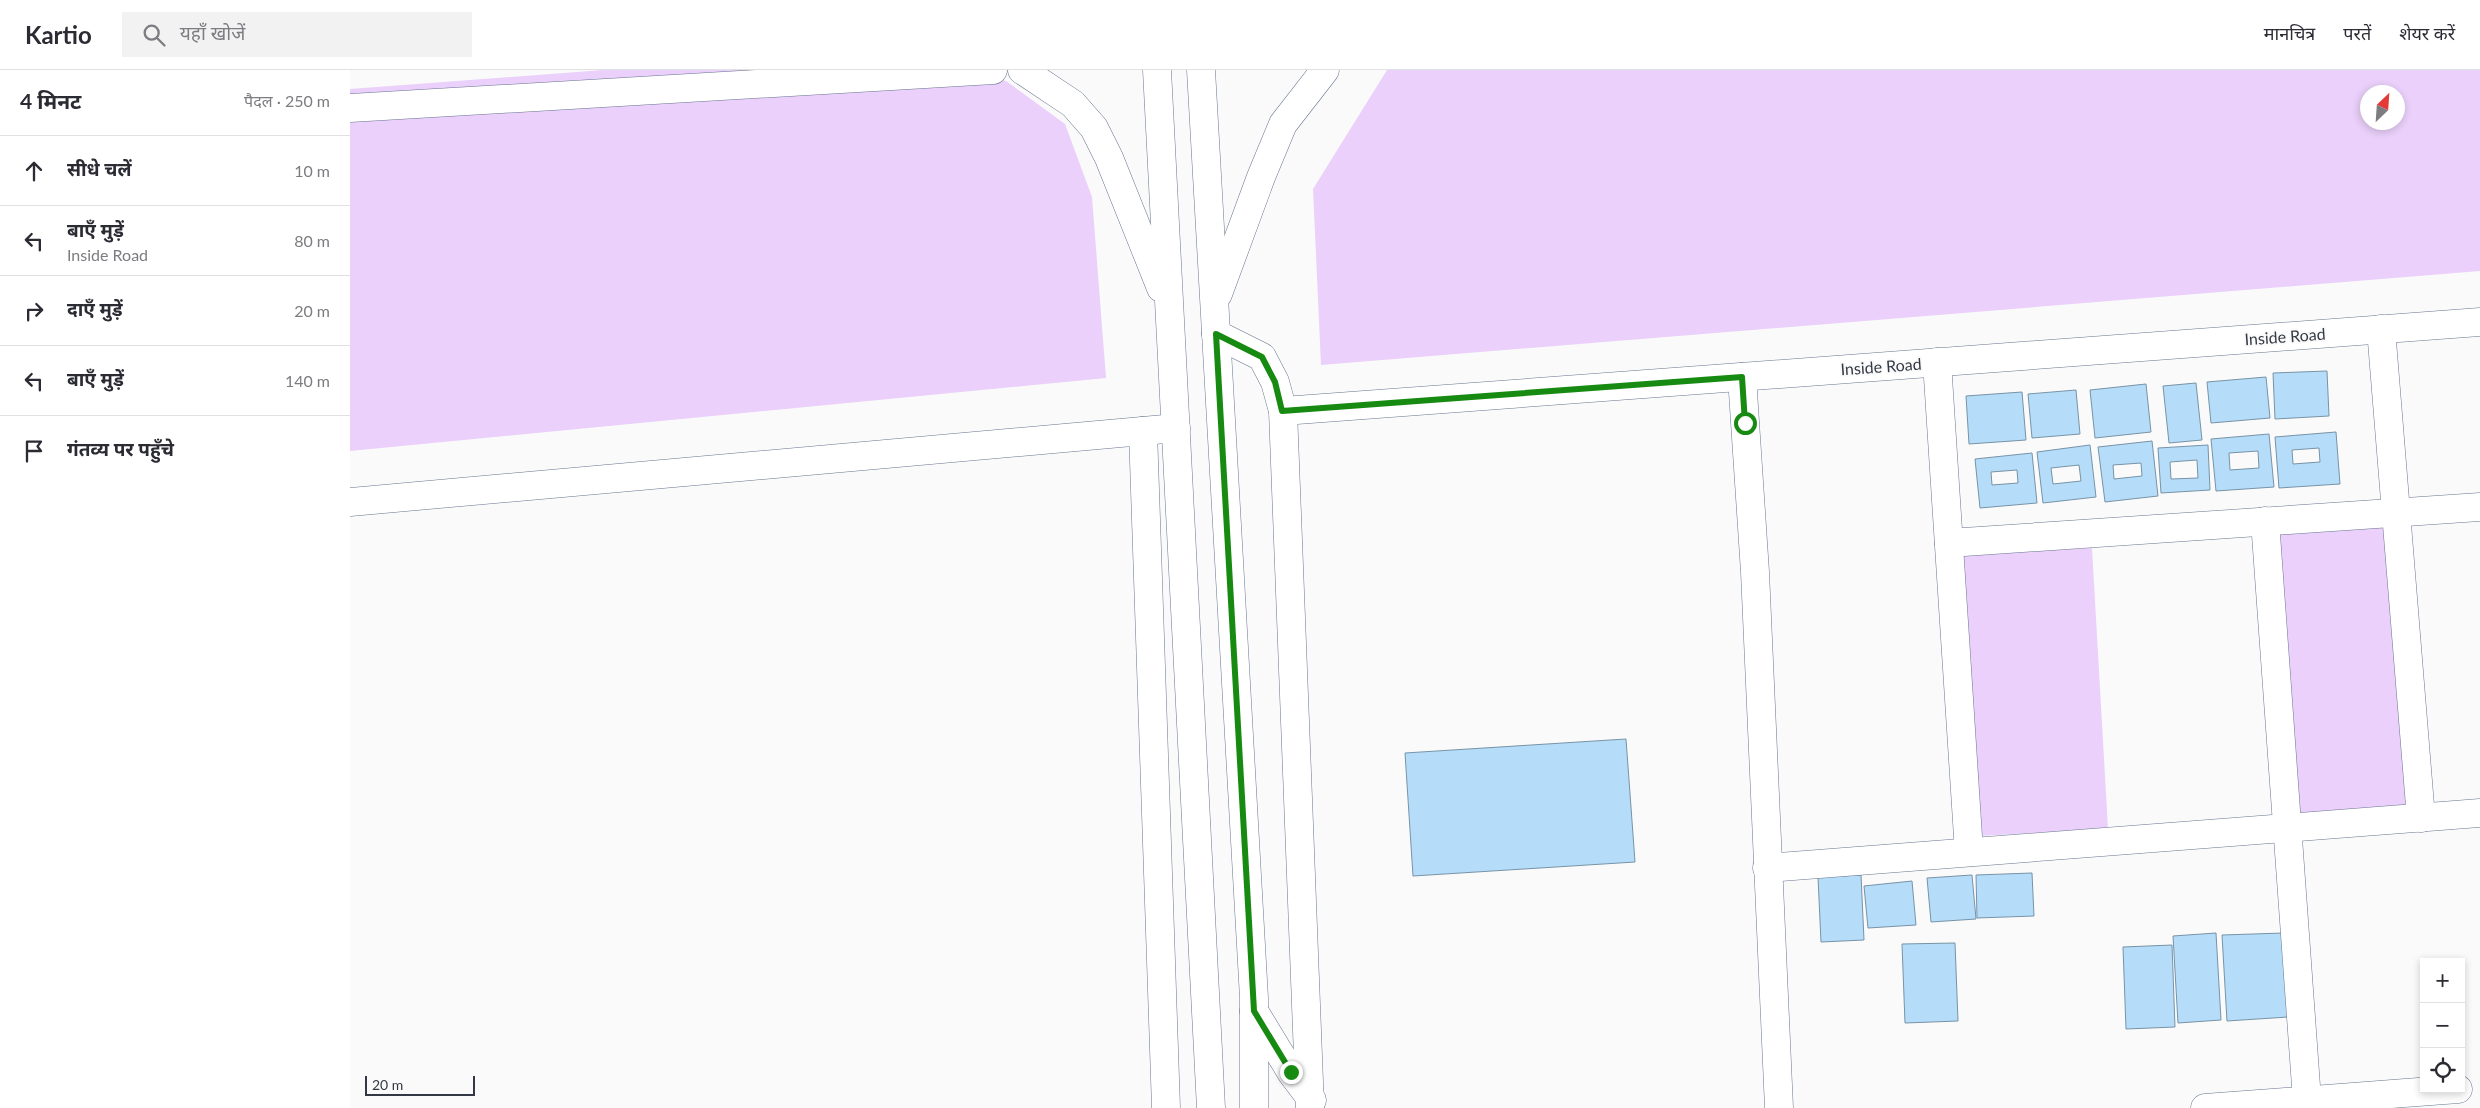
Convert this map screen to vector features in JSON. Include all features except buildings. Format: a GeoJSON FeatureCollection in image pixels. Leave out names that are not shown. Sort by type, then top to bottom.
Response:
{"type":"FeatureCollection","features":[{"type":"Feature","properties":{"kind":"street"},"geometry":{"type":"LineString","coordinates":[[350,108],[993,70]]}},
{"type":"Feature","properties":{"kind":"street"},"geometry":{"type":"LineString","coordinates":[[1022,70],[1073,104],[1094,128],[1109,158],[1169,308]]}},
{"type":"Feature","properties":{"kind":"street"},"geometry":{"type":"LineString","coordinates":[[1157,70],[1211,1108]]}},
{"type":"Feature","properties":{"kind":"street"},"geometry":{"type":"LineString","coordinates":[[1201,70],[1254,1011],[1254,1108]]}},
{"type":"Feature","properties":{"kind":"street"},"geometry":{"type":"LineString","coordinates":[[1214,304],[1283,124],[1325,70]]}},
{"type":"Feature","properties":{"kind":"street","name":"Inside Road"},"geometry":{"type":"LineString","coordinates":[[1282,411],[2480,322]]}},
{"type":"Feature","properties":{"kind":"street"},"geometry":{"type":"LineString","coordinates":[[2381,329],[2421,818]]}},
{"type":"Feature","properties":{"kind":"street"},"geometry":{"type":"LineString","coordinates":[[1216,334],[1262,357],[1275,382],[1282,411],[1312,1104]]}},
{"type":"Feature","properties":{"kind":"street"},"geometry":{"type":"LineString","coordinates":[[1937,362],[1969,852]]}},
{"type":"Feature","properties":{"kind":"street"},"geometry":{"type":"LineString","coordinates":[[1742,377],[1755,572],[1779,1108]]}},
{"type":"Feature","properties":{"kind":"street"},"geometry":{"type":"LineString","coordinates":[[350,502],[1176,428]]}},
{"type":"Feature","properties":{"kind":"street"},"geometry":{"type":"LineString","coordinates":[[1143,431],[1166,1108]]}},
{"type":"Feature","properties":{"kind":"street"},"geometry":{"type":"LineString","coordinates":[[1949,543],[2480,507]]}},
{"type":"Feature","properties":{"kind":"street"},"geometry":{"type":"LineString","coordinates":[[2264,522],[2307,1100]]}},
{"type":"Feature","properties":{"kind":"street"},"geometry":{"type":"LineString","coordinates":[[1767,868],[2480,813]]}},
{"type":"Feature","properties":{"kind":"street"},"geometry":{"type":"LineString","coordinates":[[1254,1011],[1312,1104]]}},
{"type":"Feature","properties":{"kind":"street"},"geometry":{"type":"LineString","coordinates":[[2465,1089],[2480,1088]]}},
{"type":"Feature","properties":{"kind":"street"},"geometry":{"type":"LineString","coordinates":[[2205,1108],[2307,1100],[2362,1102],[2430,1093]]}},
{"type":"Feature","properties":{"kind":"shaded area"},"geometry":{"type":"Polygon","coordinates":[[[603,70],[967,70],[1006,81],[1065,124],[1092,197],[1106,378],[350,451],[350,89],[603,70]]]}},
{"type":"Feature","properties":{"kind":"shaded area"},"geometry":{"type":"Polygon","coordinates":[[[1387,70],[2480,70],[2480,271],[1321,365],[1313,189],[1387,70]]]}},
{"type":"Feature","properties":{"kind":"shaded area"},"geometry":{"type":"Polygon","coordinates":[[[2386,527],[2406,807],[2298,815],[2277,534],[2386,527]]]}},
{"type":"Feature","properties":{"kind":"shaded area"},"geometry":{"type":"Polygon","coordinates":[[[2092,548],[2108,829],[1978,836],[1962,555],[2092,548]]]}},
{"type":"Feature","properties":{"kind":"route"},"geometry":{"type":"LineString","coordinates":[[1291,1072],[1254,1011],[1216,334],[1262,357],[1275,382],[1282,411],[1742,377],[1745,423]]}}]}
